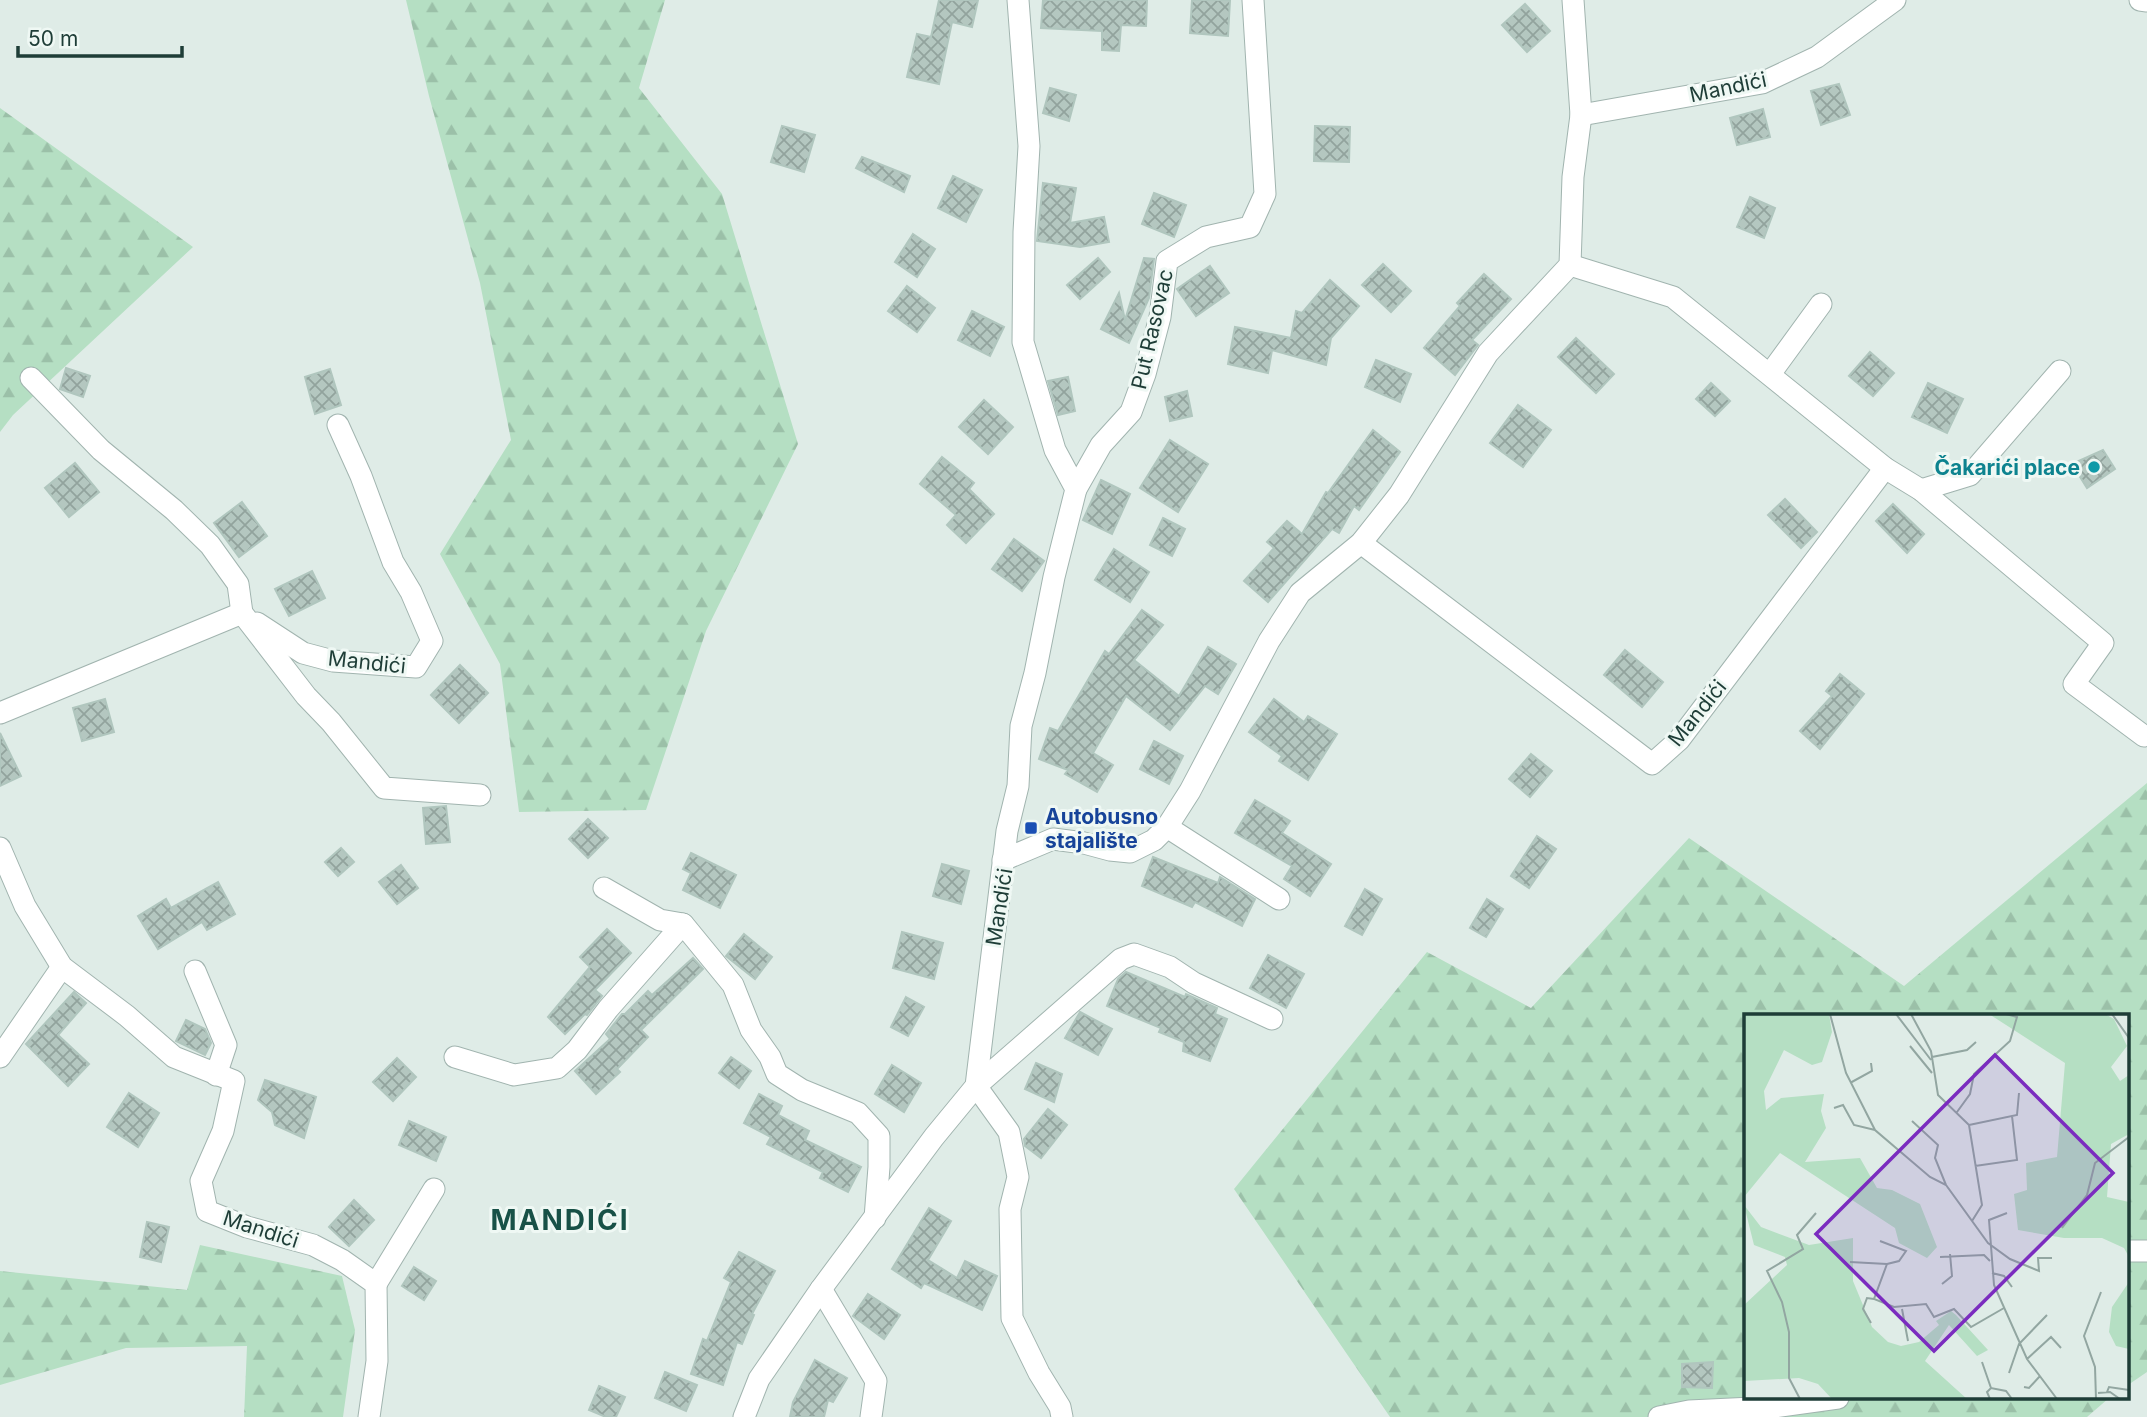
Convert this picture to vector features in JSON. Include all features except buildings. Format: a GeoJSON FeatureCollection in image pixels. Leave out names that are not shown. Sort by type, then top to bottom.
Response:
{"type":"FeatureCollection","features":[{"type":"Feature","properties":{"kind":"street"},"geometry":{"type":"LineString","coordinates":[[1018,0],[1029,146],[1024,232],[1023,342],[1055,450],[1076,489]]}},
{"type":"Feature","properties":{"kind":"street","name":"Put Rasovac"},"geometry":{"type":"LineString","coordinates":[[1003,860],[1018,786],[1021,726],[1076,489],[1101,445],[1131,412],[1145,374],[1160,317],[1167,261],[1206,237],[1250,227],[1265,194],[1253,0]]}},
{"type":"Feature","properties":{"kind":"street"},"geometry":{"type":"LineString","coordinates":[[1573,0],[1581,115],[1573,177],[1570,265],[1673,297],[1885,468],[1921,490],[2103,643],[2074,684],[2144,736]]}},
{"type":"Feature","properties":{"kind":"street","name":"Mandići"},"geometry":{"type":"LineString","coordinates":[[1581,115],[1762,83],[1817,57],[1895,0]]}},
{"type":"Feature","properties":{"kind":"street"},"geometry":{"type":"LineString","coordinates":[[2140,0],[2147,1]]}},
{"type":"Feature","properties":{"kind":"street","name":"Mandići"},"geometry":{"type":"LineString","coordinates":[[976,1086],[1003,860],[1053,839],[1130,852],[1154,840],[1167,827],[1190,791],[1269,641],[1300,593],[1360,543],[1399,495],[1488,353],[1570,265]]}},
{"type":"Feature","properties":{"kind":"street"},"geometry":{"type":"LineString","coordinates":[[1770,374],[1821,304]]}},
{"type":"Feature","properties":{"kind":"street"},"geometry":{"type":"LineString","coordinates":[[1921,490],[1970,475],[2060,371]]}},
{"type":"Feature","properties":{"kind":"street"},"geometry":{"type":"LineString","coordinates":[[31,378],[101,450],[174,510],[210,545],[238,584],[243,613],[306,696],[384,788],[480,796]]}},
{"type":"Feature","properties":{"kind":"street","name":"Mandići"},"geometry":{"type":"LineString","coordinates":[[243,613],[303,653],[333,662],[416,667],[432,641],[411,592],[393,562],[361,476],[338,425]]}},
{"type":"Feature","properties":{"kind":"street","name":"Mandići"},"geometry":{"type":"LineString","coordinates":[[1360,543],[1652,764],[1679,740],[1885,468]]}},
{"type":"Feature","properties":{"kind":"street"},"geometry":{"type":"LineString","coordinates":[[0,713],[243,613]]}},
{"type":"Feature","properties":{"kind":"street"},"geometry":{"type":"LineString","coordinates":[[1167,827],[1279,899]]}},
{"type":"Feature","properties":{"kind":"street"},"geometry":{"type":"LineString","coordinates":[[0,848],[25,906],[62,967],[127,1016],[174,1057],[216,1075],[226,1045],[195,971]]}},
{"type":"Feature","properties":{"kind":"street"},"geometry":{"type":"LineString","coordinates":[[604,888],[660,920],[683,924],[733,985],[751,1030],[770,1056],[777,1074],[802,1090],[858,1113],[879,1136],[875,1218]]}},
{"type":"Feature","properties":{"kind":"street"},"geometry":{"type":"LineString","coordinates":[[455,1057],[514,1075],[557,1068],[577,1050],[608,1009],[683,924]]}},
{"type":"Feature","properties":{"kind":"street"},"geometry":{"type":"LineString","coordinates":[[744,1417],[759,1379],[821,1289],[934,1136],[976,1086],[1121,959],[1134,954],[1170,967],[1194,983],[1272,1019]]}},
{"type":"Feature","properties":{"kind":"street"},"geometry":{"type":"LineString","coordinates":[[0,1057],[62,967]]}},
{"type":"Feature","properties":{"kind":"street","name":"Mandići"},"geometry":{"type":"LineString","coordinates":[[216,1075],[234,1081],[223,1131],[201,1181],[207,1211],[247,1227],[313,1245],[342,1260],[376,1284]]}},
{"type":"Feature","properties":{"kind":"street"},"geometry":{"type":"LineString","coordinates":[[976,1086],[1009,1132],[1017,1177],[1010,1209],[1012,1318],[1039,1373],[1060,1407],[1062,1417]]}},
{"type":"Feature","properties":{"kind":"street"},"geometry":{"type":"LineString","coordinates":[[369,1417],[377,1361],[376,1284],[434,1189]]}},
{"type":"Feature","properties":{"kind":"street"},"geometry":{"type":"LineString","coordinates":[[821,1289],[876,1381],[871,1417]]}},
{"type":"Feature","properties":{"kind":"street"},"geometry":{"type":"LineString","coordinates":[[1659,1417],[1689,1411],[1774,1407],[1824,1400]]}},
{"type":"Feature","properties":{"kind":"green space"},"geometry":{"type":"Polygon","coordinates":[[[406,0],[665,0],[639,88],[722,194],[798,444],[706,631],[646,810],[519,812],[500,664],[440,554],[511,440],[480,283],[406,0]]]}},
{"type":"Feature","properties":{"kind":"green space"},"geometry":{"type":"Polygon","coordinates":[[[0,108],[193,247],[13,415],[0,432],[0,108]]]}},
{"type":"Feature","properties":{"kind":"green space"},"geometry":{"type":"Polygon","coordinates":[[[2147,783],[2147,1372],[2130,1384],[2130,1014],[1744,1014],[1744,1400],[2107,1400],[2087,1417],[1390,1417],[1234,1189],[1427,952],[1531,1008],[1689,838],[1904,986],[2147,783]]]}},
{"type":"Feature","properties":{"kind":"green space"},"geometry":{"type":"Polygon","coordinates":[[[200,1245],[342,1276],[355,1330],[343,1417],[244,1417],[247,1346],[126,1348],[0,1385],[0,1271],[187,1290],[200,1245]]]}},
{"type":"Feature","properties":{"kind":"place","name":"Čakarići place"},"geometry":{"type":"Point","coordinates":[2094,467]}},
{"type":"Feature","properties":{"kind":"place","name":"Autobusno stajalište"},"geometry":{"type":"Point","coordinates":[1031,828]}},
{"type":"Feature","properties":{"kind":"district","name":"MANDIĆI"},"geometry":{"type":"Point","coordinates":[560,1220]}}]}
